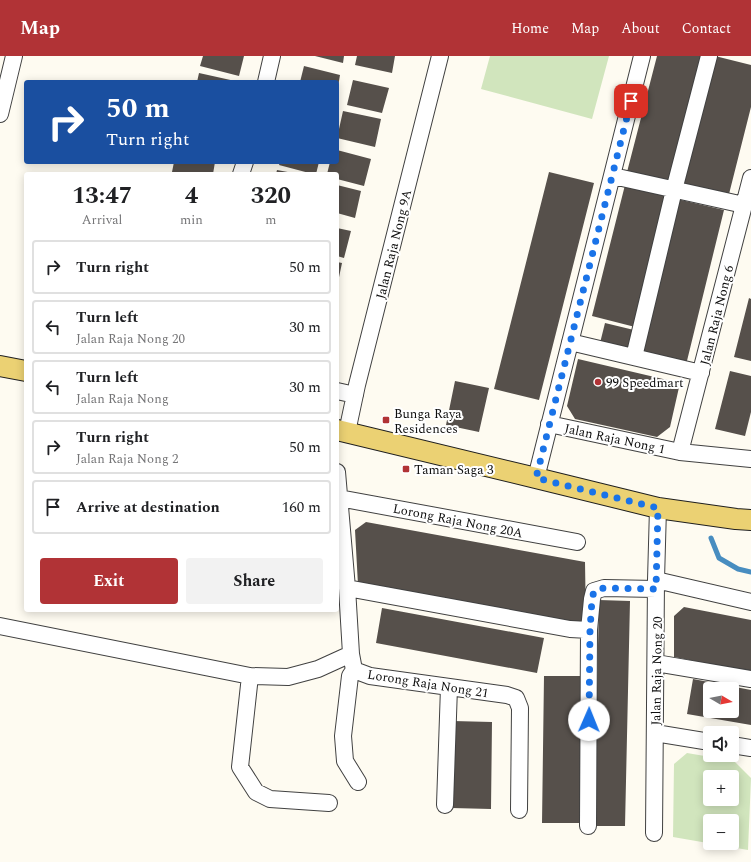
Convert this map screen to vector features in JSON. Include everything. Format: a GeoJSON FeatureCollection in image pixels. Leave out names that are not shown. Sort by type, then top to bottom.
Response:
{"type":"FeatureCollection","features":[{"type":"Feature","properties":{"kind":"main road"},"geometry":{"type":"LineString","coordinates":[[0,366],[24,371]]}},
{"type":"Feature","properties":{"kind":"main road"},"geometry":{"type":"LineString","coordinates":[[342,431],[658,508],[751,520]]}},
{"type":"Feature","properties":{"kind":"street"},"geometry":{"type":"LineString","coordinates":[[0,114],[14,56]]}},
{"type":"Feature","properties":{"kind":"street"},"geometry":{"type":"LineString","coordinates":[[266,80],[272,56]]}},
{"type":"Feature","properties":{"kind":"street","name":"Jalan Raja Nong 9A"},"geometry":{"type":"LineString","coordinates":[[342,431],[355,395],[440,56]]}},
{"type":"Feature","properties":{"kind":"street"},"geometry":{"type":"LineString","coordinates":[[536,478],[642,56]]}},
{"type":"Feature","properties":{"kind":"street"},"geometry":{"type":"LineString","coordinates":[[634,357],[674,190],[709,56]]}},
{"type":"Feature","properties":{"kind":"street"},"geometry":{"type":"LineString","coordinates":[[613,176],[744,205]]}},
{"type":"Feature","properties":{"kind":"street","name":"Jalan Raja Nong 6"},"geometry":{"type":"LineString","coordinates":[[680,452],[751,178]]}},
{"type":"Feature","properties":{"kind":"street"},"geometry":{"type":"LineString","coordinates":[[570,342],[701,373]]}},
{"type":"Feature","properties":{"kind":"street"},"geometry":{"type":"LineString","coordinates":[[339,391],[355,395]]}},
{"type":"Feature","properties":{"kind":"street","name":"Jalan Raja Nong 1"},"geometry":{"type":"LineString","coordinates":[[550,424],[680,452],[751,459]]}},
{"type":"Feature","properties":{"kind":"street","name":"Lorong Raja Nong 20A"},"geometry":{"type":"LineString","coordinates":[[339,498],[577,542]]}},
{"type":"Feature","properties":{"kind":"street","name":"Lorong Raja Nong 21"},"geometry":{"type":"LineString","coordinates":[[339,498],[351,654],[354,670],[370,676],[449,686],[508,695],[516,698],[520,708],[519,810]]}},
{"type":"Feature","properties":{"kind":"street","name":"Jalan Raja Nong 20"},"geometry":{"type":"LineString","coordinates":[[654,833],[658,508]]}},
{"type":"Feature","properties":{"kind":"street"},"geometry":{"type":"LineString","coordinates":[[588,826],[590,630],[594,591],[604,588],[656,584],[751,602]]}},
{"type":"Feature","properties":{"kind":"street"},"geometry":{"type":"LineString","coordinates":[[347,588],[570,629],[590,630]]}},
{"type":"Feature","properties":{"kind":"street"},"geometry":{"type":"LineString","coordinates":[[0,626],[250,676],[288,677],[318,669],[351,654]]}},
{"type":"Feature","properties":{"kind":"street"},"geometry":{"type":"LineString","coordinates":[[656,663],[751,679]]}},
{"type":"Feature","properties":{"kind":"street"},"geometry":{"type":"LineString","coordinates":[[354,670],[350,676],[343,736],[345,761],[358,782]]}},
{"type":"Feature","properties":{"kind":"street"},"geometry":{"type":"LineString","coordinates":[[250,676],[240,768],[256,792],[270,798],[329,803]]}},
{"type":"Feature","properties":{"kind":"street"},"geometry":{"type":"LineString","coordinates":[[445,805],[449,686]]}},
{"type":"Feature","properties":{"kind":"street"},"geometry":{"type":"LineString","coordinates":[[655,733],[703,741]]}},
{"type":"Feature","properties":{"kind":"street"},"geometry":{"type":"LineString","coordinates":[[739,746],[751,748]]}},
{"type":"Feature","properties":{"kind":"green space"},"geometry":{"type":"Polygon","coordinates":[[[490,56],[609,56],[592,119],[481,89],[490,56]]]}},
{"type":"Feature","properties":{"kind":"green space"},"geometry":{"type":"Polygon","coordinates":[[[687,753],[703,756],[703,762],[735,762],[751,778],[748,850],[739,848],[739,814],[703,814],[703,842],[673,837],[674,764],[687,753]]]}},
{"type":"Feature","properties":{"kind":"building"},"geometry":{"type":"Polygon","coordinates":[[[203,56],[244,56],[239,76],[200,66],[203,56]]]}},
{"type":"Feature","properties":{"kind":"building"},"geometry":{"type":"Polygon","coordinates":[[[315,56],[344,56],[343,63],[315,56]]]}},
{"type":"Feature","properties":{"kind":"building"},"geometry":{"type":"Polygon","coordinates":[[[357,56],[395,56],[392,73],[355,65],[357,56]]]}},
{"type":"Feature","properties":{"kind":"building"},"geometry":{"type":"Polygon","coordinates":[[[657,56],[707,56],[675,184],[627,172],[657,56]]]}},
{"type":"Feature","properties":{"kind":"building"},"geometry":{"type":"Polygon","coordinates":[[[715,56],[751,65],[751,107],[728,198],[680,186],[715,56]]]}},
{"type":"Feature","properties":{"kind":"building"},"geometry":{"type":"Polygon","coordinates":[[[304,66],[340,75],[339,81],[300,80],[304,66]]]}},
{"type":"Feature","properties":{"kind":"building"},"geometry":{"type":"Polygon","coordinates":[[[199,73],[230,80],[197,80],[199,73]]]}},
{"type":"Feature","properties":{"kind":"building"},"geometry":{"type":"Polygon","coordinates":[[[353,80],[389,88],[382,113],[347,105],[353,80]]]}},
{"type":"Feature","properties":{"kind":"building"},"geometry":{"type":"Polygon","coordinates":[[[343,111],[381,119],[375,147],[339,138],[339,129],[343,111]]]}},
{"type":"Feature","properties":{"kind":"building"},"geometry":{"type":"Polygon","coordinates":[[[339,151],[371,159],[364,186],[339,180],[339,172],[328,172],[330,164],[339,164],[339,151]]]}},
{"type":"Feature","properties":{"kind":"building"},"geometry":{"type":"Polygon","coordinates":[[[174,164],[215,164],[213,172],[172,172],[174,164]]]}},
{"type":"Feature","properties":{"kind":"building"},"geometry":{"type":"Polygon","coordinates":[[[318,164],[316,172],[305,172],[279,165],[318,164]]]}},
{"type":"Feature","properties":{"kind":"building"},"geometry":{"type":"Polygon","coordinates":[[[277,170],[288,172],[276,172],[277,170]]]}},
{"type":"Feature","properties":{"kind":"building"},"geometry":{"type":"Polygon","coordinates":[[[549,172],[594,183],[539,400],[494,389],[549,172]]]}},
{"type":"Feature","properties":{"kind":"building"},"geometry":{"type":"Polygon","coordinates":[[[625,185],[672,196],[639,328],[592,316],[625,185]]]}},
{"type":"Feature","properties":{"kind":"building"},"geometry":{"type":"Polygon","coordinates":[[[339,186],[361,191],[355,218],[339,214],[339,186]]]}},
{"type":"Feature","properties":{"kind":"building"},"geometry":{"type":"Polygon","coordinates":[[[677,199],[724,210],[685,369],[637,358],[677,199]]]}},
{"type":"Feature","properties":{"kind":"building"},"geometry":{"type":"Polygon","coordinates":[[[339,228],[351,231],[344,258],[339,257],[339,228]]]}},
{"type":"Feature","properties":{"kind":"building"},"geometry":{"type":"Polygon","coordinates":[[[339,262],[342,263],[339,277],[339,262]]]}},
{"type":"Feature","properties":{"kind":"building"},"geometry":{"type":"Polygon","coordinates":[[[749,298],[751,299],[751,361],[734,357],[749,298]]]}},
{"type":"Feature","properties":{"kind":"building"},"geometry":{"type":"Polygon","coordinates":[[[605,323],[634,330],[628,354],[599,347],[605,323]]]}},
{"type":"Feature","properties":{"kind":"building"},"geometry":{"type":"Polygon","coordinates":[[[578,359],[680,383],[670,427],[657,437],[575,419],[567,406],[578,359]]]}},
{"type":"Feature","properties":{"kind":"building"},"geometry":{"type":"Polygon","coordinates":[[[730,371],[751,376],[751,412],[745,436],[715,429],[730,371]]]}},
{"type":"Feature","properties":{"kind":"building"},"geometry":{"type":"Polygon","coordinates":[[[455,381],[489,388],[479,432],[446,425],[455,381]]]}},
{"type":"Feature","properties":{"kind":"building"},"geometry":{"type":"Polygon","coordinates":[[[366,522],[585,562],[586,625],[358,585],[355,530],[366,522]]]}},
{"type":"Feature","properties":{"kind":"building"},"geometry":{"type":"Polygon","coordinates":[[[599,600],[630,601],[625,826],[594,826],[599,600]]]}},
{"type":"Feature","properties":{"kind":"building"},"geometry":{"type":"Polygon","coordinates":[[[684,607],[751,620],[751,672],[674,657],[674,616],[684,607]]]}},
{"type":"Feature","properties":{"kind":"building"},"geometry":{"type":"Polygon","coordinates":[[[382,608],[544,638],[537,673],[376,643],[382,608]]]}},
{"type":"Feature","properties":{"kind":"building"},"geometry":{"type":"Polygon","coordinates":[[[544,676],[584,676],[581,823],[542,823],[544,676]]]}},
{"type":"Feature","properties":{"kind":"building"},"geometry":{"type":"Polygon","coordinates":[[[693,679],[709,682],[703,682],[703,717],[687,714],[693,679]]]}},
{"type":"Feature","properties":{"kind":"building"},"geometry":{"type":"Polygon","coordinates":[[[739,688],[751,690],[751,725],[710,718],[739,718],[739,688]]]}},
{"type":"Feature","properties":{"kind":"building"},"geometry":{"type":"Polygon","coordinates":[[[453,721],[492,722],[491,809],[452,808],[453,721]]]}},
{"type":"Feature","properties":{"kind":"waterway"},"geometry":{"type":"LineString","coordinates":[[711,538],[719,558],[738,569],[751,572]]}},
{"type":"Feature","properties":{"kind":"place","name":"99 Speedmart"},"geometry":{"type":"Point","coordinates":[598,382]}},
{"type":"Feature","properties":{"kind":"place","name":"Bunga Raya Residences"},"geometry":{"type":"Point","coordinates":[386,420]}},
{"type":"Feature","properties":{"kind":"place","name":"Taman Saga 3"},"geometry":{"type":"Point","coordinates":[406,469]}},
{"type":"Feature","properties":{"kind":"route"},"geometry":{"type":"LineString","coordinates":[[589,720],[590,630],[594,591],[604,588],[656,589],[658,508],[536,478],[631,101]]}}]}
